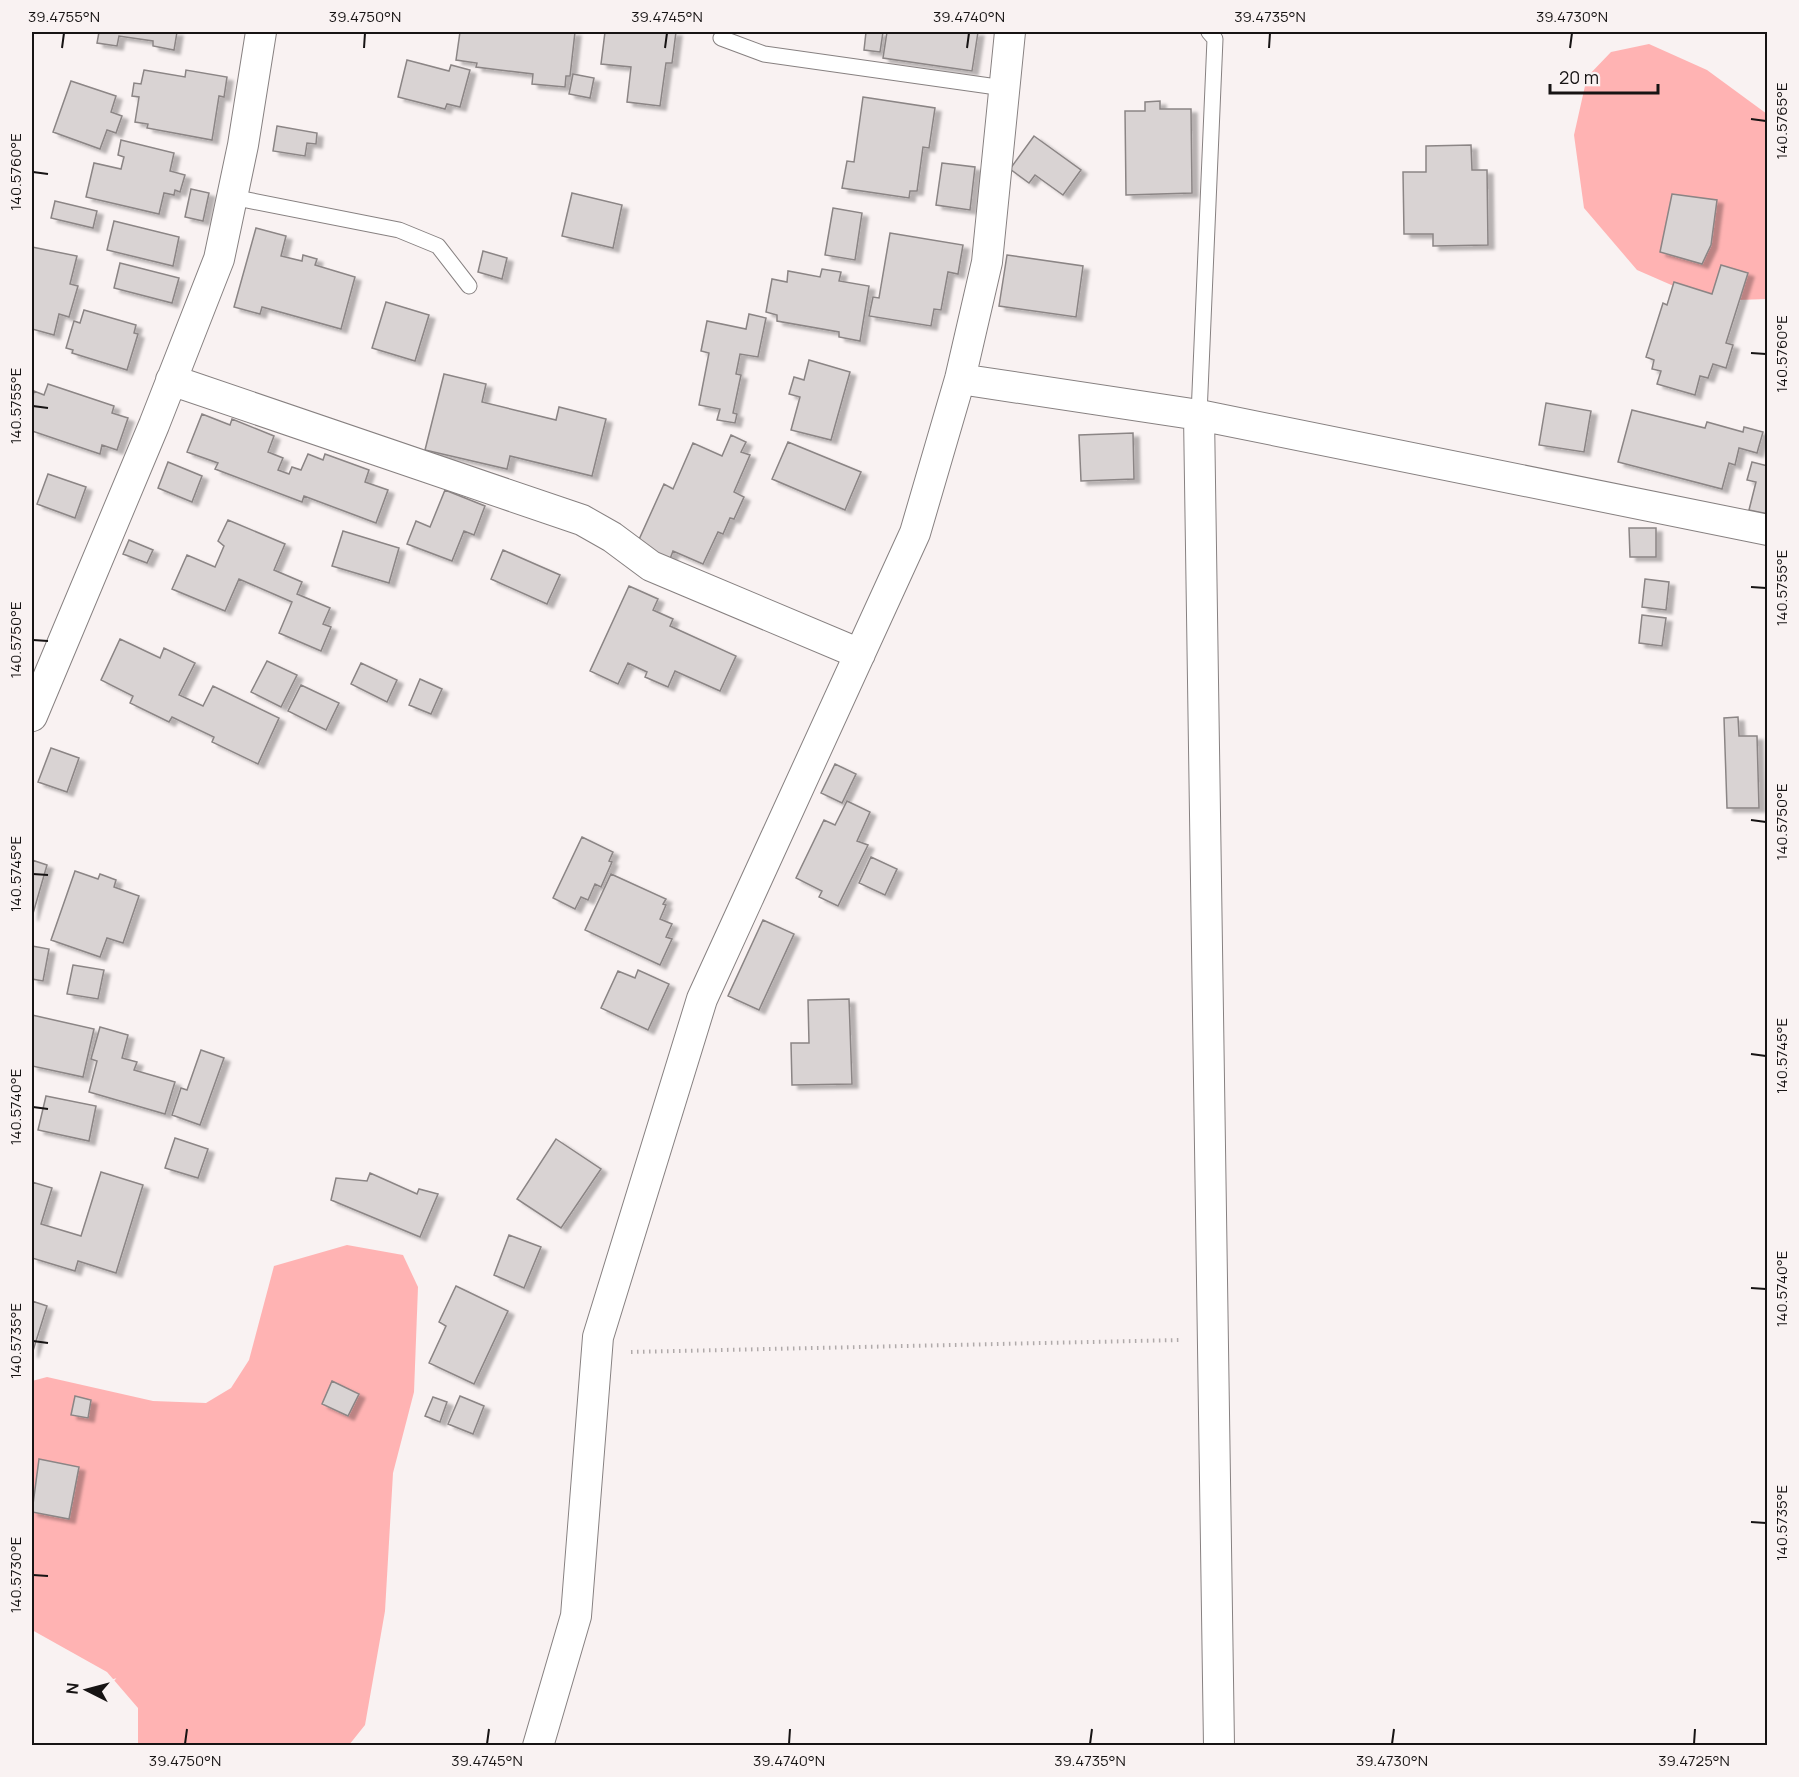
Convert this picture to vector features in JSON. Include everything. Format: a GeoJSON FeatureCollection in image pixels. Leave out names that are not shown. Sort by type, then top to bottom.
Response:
{"type":"FeatureCollection","features":[{"type":"Feature","properties":{"kind":"street"},"geometry":{"type":"LineString","coordinates":[[32,716],[219,259],[261,32]]}},
{"type":"Feature","properties":{"kind":"street"},"geometry":{"type":"LineString","coordinates":[[538,1746],[576,1616],[598,1337],[702,999],[915,533],[960,379],[987,262],[1010,32]]}},
{"type":"Feature","properties":{"kind":"street"},"geometry":{"type":"LineString","coordinates":[[960,379],[1199,416],[1767,530]]}},
{"type":"Feature","properties":{"kind":"street"},"geometry":{"type":"LineString","coordinates":[[171,380],[582,520],[612,537],[651,566],[860,654]]}},
{"type":"Feature","properties":{"kind":"street"},"geometry":{"type":"LineString","coordinates":[[1199,416],[1219,1746]]}},
{"type":"Feature","properties":{"kind":"lane"},"geometry":{"type":"LineString","coordinates":[[1199,416],[1215,39],[1209,32]]}},
{"type":"Feature","properties":{"kind":"lane"},"geometry":{"type":"LineString","coordinates":[[721,38],[764,54],[1004,88]]}},
{"type":"Feature","properties":{"kind":"lane"},"geometry":{"type":"LineString","coordinates":[[232,197],[399,230],[438,246],[469,286]]}},
{"type":"Feature","properties":{"kind":"path"},"geometry":{"type":"LineString","coordinates":[[597,1353],[1213,1339]]}},
{"type":"Feature","properties":{"kind":"shaded area"},"geometry":{"type":"Polygon","coordinates":[[[1649,44],[1707,70],[1767,114],[1767,299],[1708,301],[1637,270],[1584,208],[1574,135],[1587,77],[1611,52],[1649,44]]]}},
{"type":"Feature","properties":{"kind":"shaded area"},"geometry":{"type":"Polygon","coordinates":[[[347,1245],[403,1255],[418,1287],[414,1392],[393,1473],[385,1611],[365,1725],[349,1745],[138,1745],[138,1708],[107,1672],[32,1630],[32,1381],[47,1377],[153,1401],[206,1403],[231,1388],[249,1360],[274,1266],[347,1245]]]}},
{"type":"Feature","properties":{"kind":"building"},"geometry":{"type":"Polygon","coordinates":[[[99,32],[177,32],[174,50],[153,46],[153,41],[119,36],[117,46],[97,43],[99,32]]]}},
{"type":"Feature","properties":{"kind":"building"},"geometry":{"type":"Polygon","coordinates":[[[460,32],[575,32],[570,76],[566,76],[565,87],[532,84],[533,74],[476,67],[477,63],[456,60],[460,32]]]}},
{"type":"Feature","properties":{"kind":"building"},"geometry":{"type":"Polygon","coordinates":[[[605,32],[676,32],[672,63],[666,63],[660,106],[627,102],[631,67],[601,64],[605,32]]]}},
{"type":"Feature","properties":{"kind":"building"},"geometry":{"type":"Polygon","coordinates":[[[866,32],[883,32],[880,52],[864,50],[866,32]]]}},
{"type":"Feature","properties":{"kind":"building"},"geometry":{"type":"Polygon","coordinates":[[[887,32],[978,32],[972,71],[883,58],[887,32]]]}},
{"type":"Feature","properties":{"kind":"building"},"geometry":{"type":"Polygon","coordinates":[[[407,60],[449,71],[451,65],[470,70],[460,107],[447,104],[445,109],[398,97],[407,60]]]}},
{"type":"Feature","properties":{"kind":"building"},"geometry":{"type":"Polygon","coordinates":[[[144,70],[185,77],[186,70],[227,77],[224,97],[219,96],[212,140],[147,128],[148,124],[135,122],[139,97],[132,96],[134,83],[141,84],[144,70]]]}},
{"type":"Feature","properties":{"kind":"building"},"geometry":{"type":"Polygon","coordinates":[[[573,74],[594,78],[590,98],[569,94],[573,74]]]}},
{"type":"Feature","properties":{"kind":"building"},"geometry":{"type":"Polygon","coordinates":[[[71,81],[116,96],[111,112],[122,116],[116,133],[107,130],[100,149],[53,132],[71,81]]]}},
{"type":"Feature","properties":{"kind":"building"},"geometry":{"type":"Polygon","coordinates":[[[863,97],[935,108],[929,148],[923,147],[917,191],[910,191],[909,198],[842,188],[847,161],[854,162],[863,97]]]}},
{"type":"Feature","properties":{"kind":"building"},"geometry":{"type":"Polygon","coordinates":[[[1160,101],[1160,109],[1191,109],[1192,193],[1126,195],[1125,111],[1145,111],[1145,102],[1160,101]]]}},
{"type":"Feature","properties":{"kind":"building"},"geometry":{"type":"Polygon","coordinates":[[[277,126],[317,133],[316,144],[307,143],[305,156],[273,151],[277,126]]]}},
{"type":"Feature","properties":{"kind":"building"},"geometry":{"type":"Polygon","coordinates":[[[1034,136],[1081,170],[1063,195],[1035,175],[1029,183],[1010,169],[1034,136]]]}},
{"type":"Feature","properties":{"kind":"building"},"geometry":{"type":"Polygon","coordinates":[[[121,140],[174,153],[170,171],[185,175],[180,192],[175,190],[174,195],[164,193],[159,214],[86,197],[94,163],[121,169],[124,157],[118,155],[121,140]]]}},
{"type":"Feature","properties":{"kind":"building"},"geometry":{"type":"Polygon","coordinates":[[[1471,145],[1472,170],[1487,170],[1488,245],[1433,246],[1433,234],[1404,234],[1403,172],[1426,172],[1426,146],[1471,145]]]}},
{"type":"Feature","properties":{"kind":"building"},"geometry":{"type":"Polygon","coordinates":[[[942,163],[975,167],[970,210],[936,205],[942,163]]]}},
{"type":"Feature","properties":{"kind":"building"},"geometry":{"type":"Polygon","coordinates":[[[191,189],[209,193],[203,221],[185,217],[191,189]]]}},
{"type":"Feature","properties":{"kind":"building"},"geometry":{"type":"Polygon","coordinates":[[[572,193],[622,205],[613,248],[562,236],[572,193]]]}},
{"type":"Feature","properties":{"kind":"building"},"geometry":{"type":"Polygon","coordinates":[[[1672,194],[1717,200],[1711,245],[1702,264],[1660,252],[1672,194]]]}},
{"type":"Feature","properties":{"kind":"building"},"geometry":{"type":"Polygon","coordinates":[[[55,201],[97,211],[93,228],[51,218],[55,201]]]}},
{"type":"Feature","properties":{"kind":"building"},"geometry":{"type":"Polygon","coordinates":[[[833,208],[862,213],[855,260],[825,255],[833,208]]]}},
{"type":"Feature","properties":{"kind":"building"},"geometry":{"type":"Polygon","coordinates":[[[114,221],[179,237],[173,266],[107,250],[114,221]]]}},
{"type":"Feature","properties":{"kind":"building"},"geometry":{"type":"Polygon","coordinates":[[[256,228],[286,236],[281,256],[302,261],[303,255],[317,259],[315,265],[355,277],[341,329],[262,307],[260,314],[234,307],[256,228]]]}},
{"type":"Feature","properties":{"kind":"building"},"geometry":{"type":"Polygon","coordinates":[[[890,233],[963,245],[958,274],[948,272],[941,310],[934,309],[931,326],[869,316],[873,297],[879,298],[890,233]]]}},
{"type":"Feature","properties":{"kind":"building"},"geometry":{"type":"Polygon","coordinates":[[[32,247],[77,256],[70,284],[78,286],[69,317],[59,314],[54,335],[32,329],[32,247]]]}},
{"type":"Feature","properties":{"kind":"building"},"geometry":{"type":"Polygon","coordinates":[[[483,251],[507,258],[502,279],[478,272],[483,251]]]}},
{"type":"Feature","properties":{"kind":"building"},"geometry":{"type":"Polygon","coordinates":[[[1007,255],[1083,266],[1076,317],[999,306],[1007,255]]]}},
{"type":"Feature","properties":{"kind":"building"},"geometry":{"type":"Polygon","coordinates":[[[120,263],[179,278],[172,303],[114,288],[120,263]]]}},
{"type":"Feature","properties":{"kind":"building"},"geometry":{"type":"Polygon","coordinates":[[[1721,265],[1748,273],[1726,343],[1733,345],[1726,368],[1713,364],[1708,378],[1700,376],[1695,395],[1657,384],[1661,371],[1652,369],[1654,360],[1646,357],[1663,303],[1667,305],[1674,282],[1712,294],[1721,265]]]}},
{"type":"Feature","properties":{"kind":"building"},"geometry":{"type":"Polygon","coordinates":[[[822,269],[841,272],[839,281],[869,286],[860,341],[839,337],[839,332],[777,321],[777,315],[766,312],[772,279],[787,282],[788,271],[820,277],[822,269]]]}},
{"type":"Feature","properties":{"kind":"building"},"geometry":{"type":"Polygon","coordinates":[[[386,302],[429,315],[415,361],[372,348],[386,302]]]}},
{"type":"Feature","properties":{"kind":"building"},"geometry":{"type":"Polygon","coordinates":[[[84,310],[136,325],[134,333],[138,334],[127,370],[72,353],[73,350],[66,348],[74,321],[80,323],[84,310]]]}},
{"type":"Feature","properties":{"kind":"building"},"geometry":{"type":"Polygon","coordinates":[[[749,314],[766,318],[758,357],[740,354],[736,374],[741,375],[733,413],[737,414],[735,423],[717,420],[720,409],[699,405],[709,353],[701,351],[707,321],[746,329],[749,314]]]}},
{"type":"Feature","properties":{"kind":"building"},"geometry":{"type":"Polygon","coordinates":[[[809,360],[850,372],[831,440],[791,430],[800,397],[789,394],[794,377],[804,380],[809,360]]]}},
{"type":"Feature","properties":{"kind":"building"},"geometry":{"type":"Polygon","coordinates":[[[444,374],[486,384],[482,402],[556,420],[559,407],[606,419],[592,476],[510,456],[507,469],[425,450],[444,374]]]}},
{"type":"Feature","properties":{"kind":"building"},"geometry":{"type":"Polygon","coordinates":[[[48,384],[114,406],[112,413],[128,418],[117,450],[102,445],[100,454],[32,431],[34,391],[44,395],[48,384]]]}},
{"type":"Feature","properties":{"kind":"building"},"geometry":{"type":"Polygon","coordinates":[[[1546,403],[1591,411],[1584,452],[1539,445],[1546,403]]]}},
{"type":"Feature","properties":{"kind":"building"},"geometry":{"type":"Polygon","coordinates":[[[1632,410],[1705,428],[1707,422],[1743,432],[1744,427],[1763,432],[1757,453],[1739,448],[1735,465],[1729,463],[1722,489],[1618,462],[1632,410]]]}},
{"type":"Feature","properties":{"kind":"building"},"geometry":{"type":"Polygon","coordinates":[[[202,414],[230,425],[232,419],[274,436],[268,452],[283,458],[278,470],[289,474],[292,467],[301,470],[308,454],[323,460],[325,454],[369,470],[365,482],[388,490],[376,523],[304,496],[302,502],[215,469],[218,463],[187,452],[202,414]]]}},
{"type":"Feature","properties":{"kind":"building"},"geometry":{"type":"Polygon","coordinates":[[[1133,433],[1134,479],[1081,481],[1079,435],[1133,433]]]}},
{"type":"Feature","properties":{"kind":"building"},"geometry":{"type":"Polygon","coordinates":[[[731,435],[746,442],[741,452],[750,455],[734,492],[744,497],[734,519],[730,518],[723,534],[718,532],[703,564],[673,551],[670,559],[637,544],[664,484],[673,489],[693,443],[722,456],[731,435]]]}},
{"type":"Feature","properties":{"kind":"building"},"geometry":{"type":"Polygon","coordinates":[[[788,442],[861,472],[845,510],[772,479],[788,442]]]}},
{"type":"Feature","properties":{"kind":"building"},"geometry":{"type":"Polygon","coordinates":[[[168,462],[202,476],[192,502],[158,488],[168,462]]]}},
{"type":"Feature","properties":{"kind":"building"},"geometry":{"type":"Polygon","coordinates":[[[1752,462],[1768,466],[1768,514],[1749,510],[1756,482],[1747,480],[1752,462]]]}},
{"type":"Feature","properties":{"kind":"building"},"geometry":{"type":"Polygon","coordinates":[[[48,474],[86,487],[75,518],[37,504],[48,474]]]}},
{"type":"Feature","properties":{"kind":"building"},"geometry":{"type":"Polygon","coordinates":[[[445,490],[485,506],[474,535],[464,531],[452,561],[407,544],[416,521],[430,527],[445,490]]]}},
{"type":"Feature","properties":{"kind":"building"},"geometry":{"type":"Polygon","coordinates":[[[228,520],[285,544],[274,570],[302,582],[297,594],[330,608],[323,624],[331,627],[321,651],[279,633],[292,602],[239,579],[225,611],[172,589],[187,555],[215,567],[224,546],[218,541],[228,520]]]}},
{"type":"Feature","properties":{"kind":"building"},"geometry":{"type":"Polygon","coordinates":[[[1629,528],[1656,528],[1656,557],[1630,557],[1629,528]]]}},
{"type":"Feature","properties":{"kind":"building"},"geometry":{"type":"Polygon","coordinates":[[[343,531],[399,548],[389,583],[332,566],[343,531]]]}},
{"type":"Feature","properties":{"kind":"building"},"geometry":{"type":"Polygon","coordinates":[[[129,540],[153,550],[147,563],[123,554],[129,540]]]}},
{"type":"Feature","properties":{"kind":"building"},"geometry":{"type":"Polygon","coordinates":[[[503,550],[560,575],[547,604],[491,579],[503,550]]]}},
{"type":"Feature","properties":{"kind":"building"},"geometry":{"type":"Polygon","coordinates":[[[1645,579],[1669,582],[1666,610],[1642,607],[1645,579]]]}},
{"type":"Feature","properties":{"kind":"building"},"geometry":{"type":"Polygon","coordinates":[[[629,586],[658,599],[653,610],[673,619],[670,626],[736,656],[720,691],[675,671],[668,687],[645,677],[647,672],[628,663],[618,684],[590,671],[629,586]]]}},
{"type":"Feature","properties":{"kind":"building"},"geometry":{"type":"Polygon","coordinates":[[[1642,615],[1666,618],[1662,646],[1639,643],[1642,615]]]}},
{"type":"Feature","properties":{"kind":"building"},"geometry":{"type":"Polygon","coordinates":[[[120,639],[160,658],[164,648],[195,663],[179,695],[203,706],[213,686],[279,718],[258,764],[212,742],[214,737],[172,717],[169,722],[130,703],[133,696],[101,680],[120,639]]]}},
{"type":"Feature","properties":{"kind":"building"},"geometry":{"type":"Polygon","coordinates":[[[267,661],[297,675],[281,707],[251,692],[267,661]]]}},
{"type":"Feature","properties":{"kind":"building"},"geometry":{"type":"Polygon","coordinates":[[[361,663],[397,680],[387,702],[351,684],[361,663]]]}},
{"type":"Feature","properties":{"kind":"building"},"geometry":{"type":"Polygon","coordinates":[[[420,679],[442,689],[431,714],[409,705],[420,679]]]}},
{"type":"Feature","properties":{"kind":"building"},"geometry":{"type":"Polygon","coordinates":[[[301,685],[339,703],[326,730],[288,711],[301,685]]]}},
{"type":"Feature","properties":{"kind":"building"},"geometry":{"type":"Polygon","coordinates":[[[1738,717],[1739,736],[1757,736],[1759,808],[1727,808],[1724,718],[1738,717]]]}},
{"type":"Feature","properties":{"kind":"building"},"geometry":{"type":"Polygon","coordinates":[[[51,748],[79,758],[67,792],[38,782],[51,748]]]}},
{"type":"Feature","properties":{"kind":"building"},"geometry":{"type":"Polygon","coordinates":[[[835,764],[856,774],[842,803],[821,793],[835,764]]]}},
{"type":"Feature","properties":{"kind":"building"},"geometry":{"type":"Polygon","coordinates":[[[847,801],[870,812],[857,841],[868,845],[838,906],[819,897],[822,891],[796,878],[824,820],[835,825],[847,801]]]}},
{"type":"Feature","properties":{"kind":"building"},"geometry":{"type":"Polygon","coordinates":[[[582,837],[613,852],[609,861],[612,862],[601,887],[595,884],[588,900],[581,897],[575,909],[553,898],[582,837]]]}},
{"type":"Feature","properties":{"kind":"building"},"geometry":{"type":"Polygon","coordinates":[[[871,857],[897,869],[885,895],[859,883],[871,857]]]}},
{"type":"Feature","properties":{"kind":"building"},"geometry":{"type":"Polygon","coordinates":[[[32,860],[47,865],[32,917],[32,860]]]}},
{"type":"Feature","properties":{"kind":"building"},"geometry":{"type":"Polygon","coordinates":[[[75,871],[98,879],[100,874],[116,880],[114,887],[139,896],[123,943],[107,938],[100,957],[51,940],[75,871]]]}},
{"type":"Feature","properties":{"kind":"building"},"geometry":{"type":"Polygon","coordinates":[[[611,874],[666,899],[660,919],[672,924],[666,937],[672,939],[660,965],[585,930],[611,874]]]}},
{"type":"Feature","properties":{"kind":"building"},"geometry":{"type":"Polygon","coordinates":[[[763,920],[794,934],[759,1010],[728,996],[763,920]]]}},
{"type":"Feature","properties":{"kind":"building"},"geometry":{"type":"Polygon","coordinates":[[[32,946],[49,949],[43,981],[32,979],[32,946]]]}},
{"type":"Feature","properties":{"kind":"building"},"geometry":{"type":"Polygon","coordinates":[[[73,965],[104,970],[98,999],[67,994],[73,965]]]}},
{"type":"Feature","properties":{"kind":"building"},"geometry":{"type":"Polygon","coordinates":[[[638,970],[669,984],[648,1030],[601,1008],[618,971],[635,978],[638,970]]]}},
{"type":"Feature","properties":{"kind":"building"},"geometry":{"type":"Polygon","coordinates":[[[849,999],[852,1084],[792,1085],[791,1043],[809,1043],[808,1000],[849,999]]]}},
{"type":"Feature","properties":{"kind":"building"},"geometry":{"type":"Polygon","coordinates":[[[32,1015],[94,1029],[83,1077],[32,1066],[32,1015]]]}},
{"type":"Feature","properties":{"kind":"building"},"geometry":{"type":"Polygon","coordinates":[[[100,1027],[128,1035],[122,1058],[137,1062],[134,1070],[175,1082],[165,1114],[89,1092],[97,1061],[91,1059],[100,1027]]]}},
{"type":"Feature","properties":{"kind":"building"},"geometry":{"type":"Polygon","coordinates":[[[201,1050],[224,1058],[200,1125],[172,1115],[181,1088],[187,1090],[201,1050]]]}},
{"type":"Feature","properties":{"kind":"building"},"geometry":{"type":"Polygon","coordinates":[[[46,1096],[96,1106],[89,1141],[38,1130],[46,1096]]]}},
{"type":"Feature","properties":{"kind":"building"},"geometry":{"type":"Polygon","coordinates":[[[175,1138],[208,1149],[198,1178],[165,1168],[175,1138]]]}},
{"type":"Feature","properties":{"kind":"building"},"geometry":{"type":"Polygon","coordinates":[[[556,1139],[601,1169],[561,1228],[517,1199],[556,1139]]]}},
{"type":"Feature","properties":{"kind":"building"},"geometry":{"type":"Polygon","coordinates":[[[101,1172],[143,1185],[116,1273],[78,1261],[75,1271],[32,1258],[32,1182],[52,1188],[41,1224],[81,1236],[101,1172]]]}},
{"type":"Feature","properties":{"kind":"building"},"geometry":{"type":"Polygon","coordinates":[[[370,1173],[417,1194],[419,1189],[438,1194],[420,1237],[331,1200],[336,1178],[367,1181],[370,1173]]]}},
{"type":"Feature","properties":{"kind":"building"},"geometry":{"type":"Polygon","coordinates":[[[509,1235],[541,1247],[524,1288],[494,1275],[509,1235]]]}},
{"type":"Feature","properties":{"kind":"building"},"geometry":{"type":"Polygon","coordinates":[[[456,1286],[508,1311],[474,1384],[429,1363],[446,1326],[439,1322],[456,1286]]]}},
{"type":"Feature","properties":{"kind":"building"},"geometry":{"type":"Polygon","coordinates":[[[32,1301],[47,1306],[32,1354],[32,1301]]]}},
{"type":"Feature","properties":{"kind":"building"},"geometry":{"type":"Polygon","coordinates":[[[332,1381],[359,1394],[348,1416],[322,1404],[332,1381]]]}},
{"type":"Feature","properties":{"kind":"building"},"geometry":{"type":"Polygon","coordinates":[[[75,1396],[91,1400],[88,1418],[71,1415],[75,1396]]]}},
{"type":"Feature","properties":{"kind":"building"},"geometry":{"type":"Polygon","coordinates":[[[460,1396],[484,1406],[473,1434],[448,1424],[460,1396]]]}},
{"type":"Feature","properties":{"kind":"building"},"geometry":{"type":"Polygon","coordinates":[[[433,1397],[447,1402],[440,1422],[425,1416],[433,1397]]]}},
{"type":"Feature","properties":{"kind":"building"},"geometry":{"type":"Polygon","coordinates":[[[39,1459],[79,1467],[69,1519],[32,1512],[39,1459]]]}}]}
